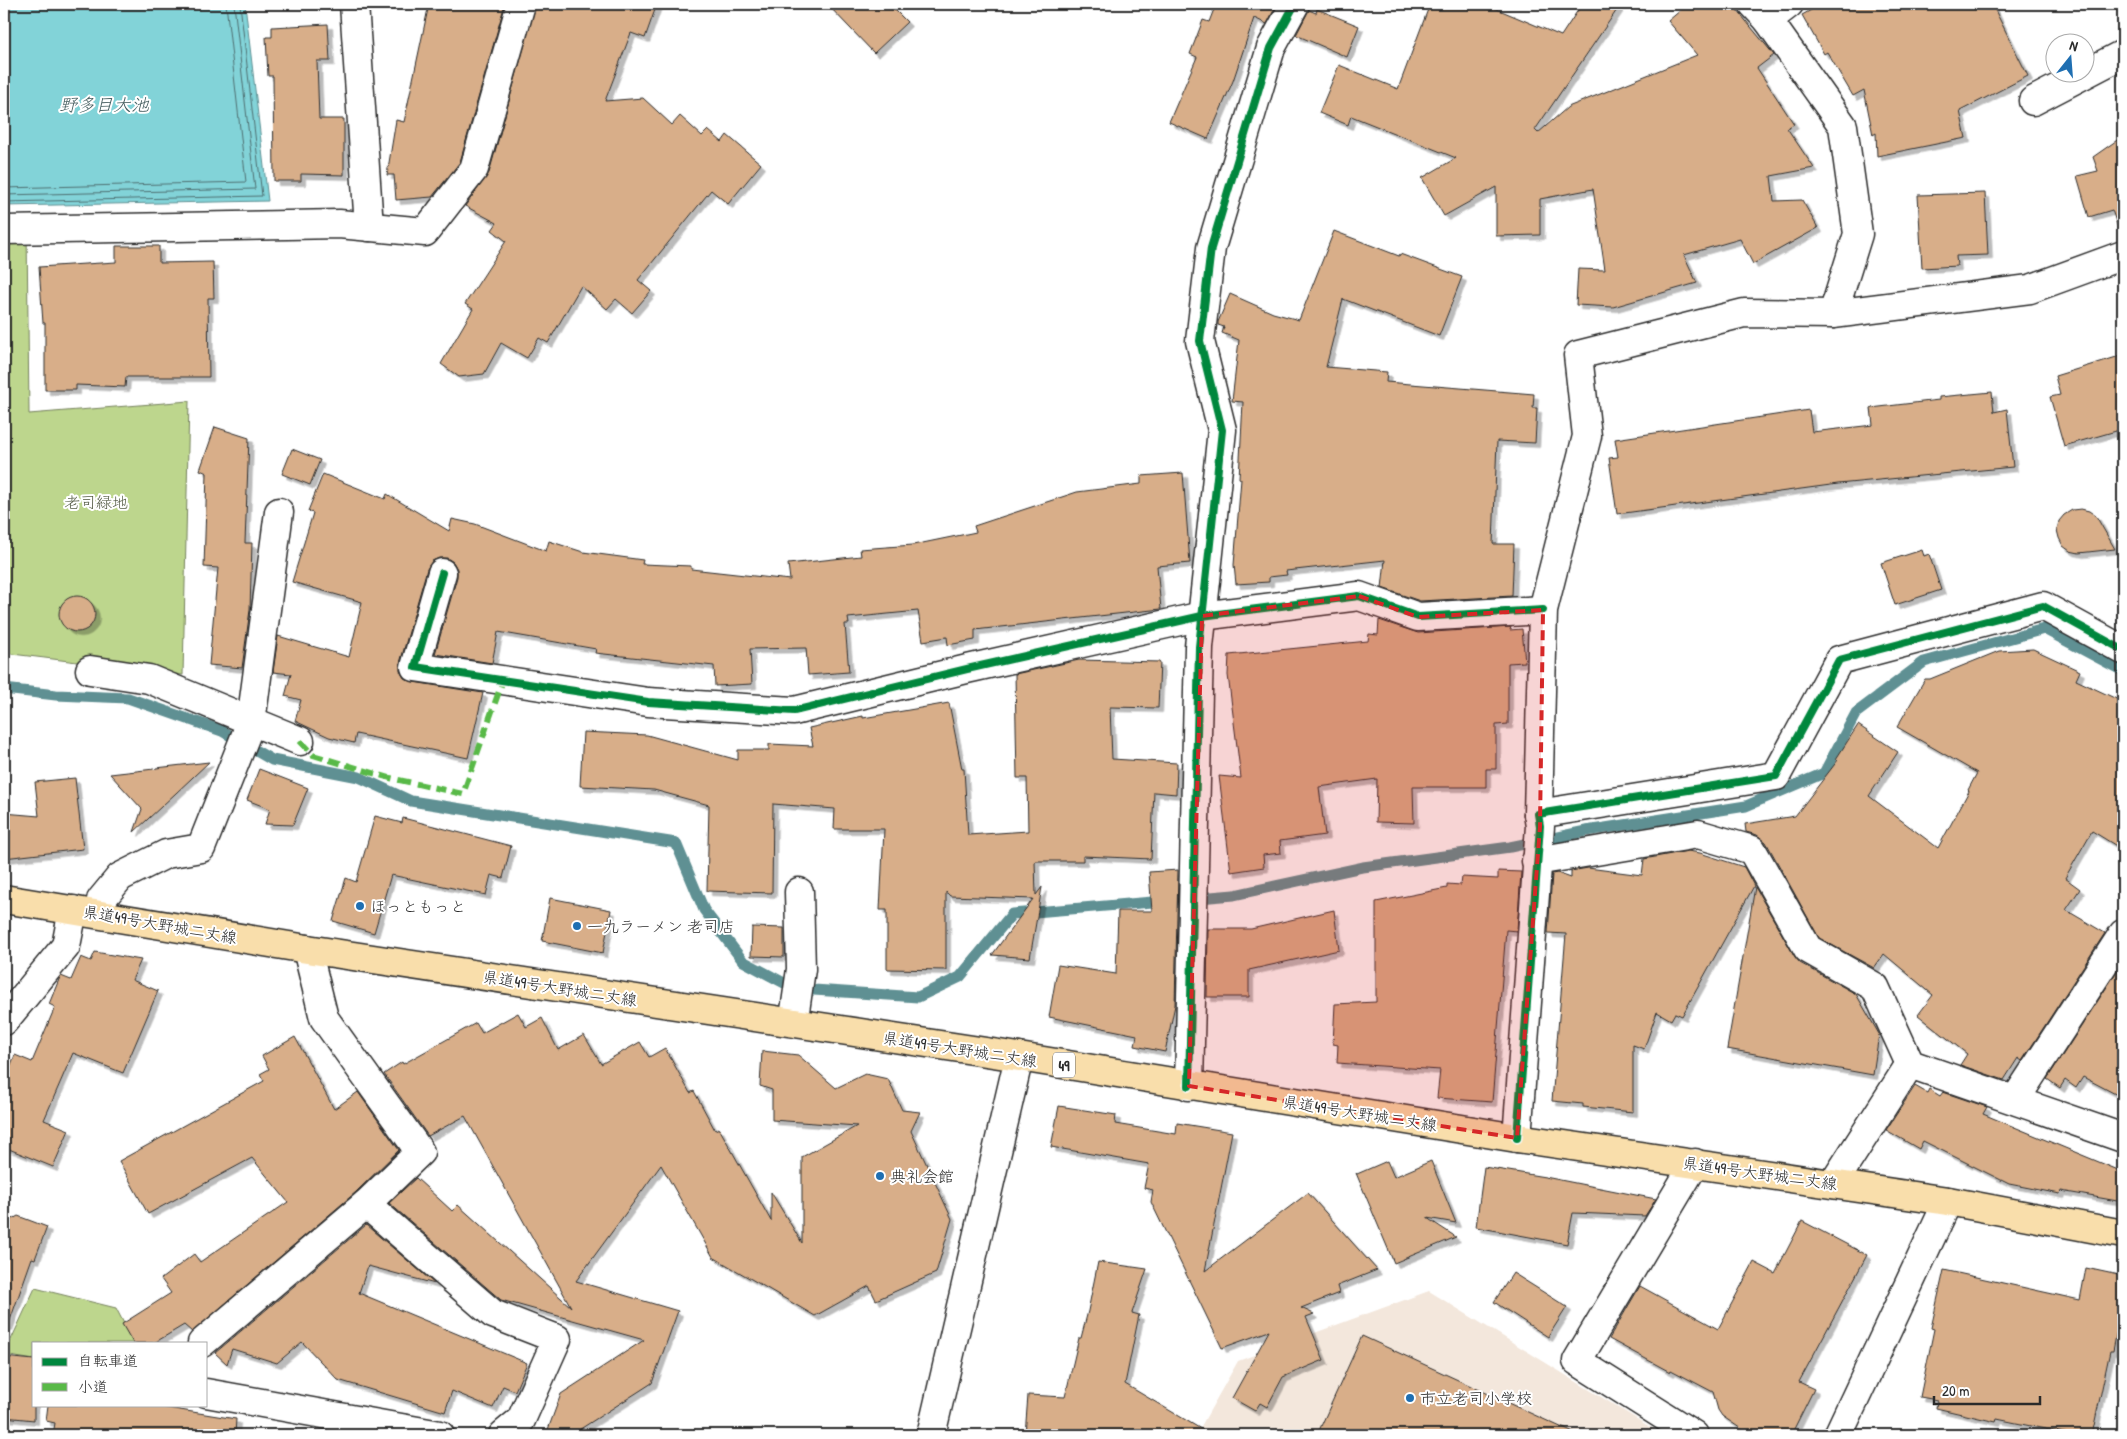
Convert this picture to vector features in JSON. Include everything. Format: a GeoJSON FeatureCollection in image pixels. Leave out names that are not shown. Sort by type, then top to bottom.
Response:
{"type":"FeatureCollection","features":[{"type":"Feature","properties":{"kind":"main road","name":"県道49号大野城二丈線"},"geometry":{"type":"LineString","coordinates":[[4,899],[307,949],[1019,1057],[1517,1138],[1948,1201],[2123,1234]]}},
{"type":"Feature","properties":{"kind":"street"},"geometry":{"type":"LineString","coordinates":[[354,4],[369,227]]}},
{"type":"Feature","properties":{"kind":"street"},"geometry":{"type":"LineString","coordinates":[[4,230],[339,224],[425,232],[474,169],[522,4]]}},
{"type":"Feature","properties":{"kind":"street"},"geometry":{"type":"LineString","coordinates":[[1189,1086],[1199,647],[1222,430],[1200,341],[1211,248],[1271,48],[1295,4]]}},
{"type":"Feature","properties":{"kind":"street"},"geometry":{"type":"LineString","coordinates":[[1770,9],[1843,126],[1858,234],[1833,314]]}},
{"type":"Feature","properties":{"kind":"street"},"geometry":{"type":"LineString","coordinates":[[2033,101],[2123,54]]}},
{"type":"Feature","properties":{"kind":"street"},"geometry":{"type":"LineString","coordinates":[[1517,1138],[1539,820],[1543,610],[1586,436],[1578,355],[1744,313],[1833,314],[2030,289],[2123,255]]}},
{"type":"Feature","properties":{"kind":"street"},"geometry":{"type":"LineString","coordinates":[[100,914],[101,900],[120,877],[166,854],[201,848],[251,722],[279,512]]}},
{"type":"Feature","properties":{"kind":"street"},"geometry":{"type":"LineString","coordinates":[[442,573],[415,667],[648,702],[794,711],[967,669],[1202,616],[1359,596],[1418,617],[1543,610]]}},
{"type":"Feature","properties":{"kind":"street"},"geometry":{"type":"LineString","coordinates":[[1539,820],[1776,776],[1839,660],[2043,606],[2123,650]]}},
{"type":"Feature","properties":{"kind":"street"},"geometry":{"type":"LineString","coordinates":[[90,670],[149,679],[300,741]]}},
{"type":"Feature","properties":{"kind":"street"},"geometry":{"type":"LineString","coordinates":[[1536,861],[1698,834],[1752,850],[1808,949],[1875,987],[1910,1064],[2123,1138]]}},
{"type":"Feature","properties":{"kind":"street"},"geometry":{"type":"LineString","coordinates":[[795,1011],[801,969],[799,892]]}},
{"type":"Feature","properties":{"kind":"street"},"geometry":{"type":"LineString","coordinates":[[4,1021],[66,946],[73,910]]}},
{"type":"Feature","properties":{"kind":"street"},"geometry":{"type":"LineString","coordinates":[[2015,1100],[2123,934]]}},
{"type":"Feature","properties":{"kind":"street"},"geometry":{"type":"LineString","coordinates":[[203,1342],[366,1204],[420,1152],[324,1018],[307,949]]}},
{"type":"Feature","properties":{"kind":"street"},"geometry":{"type":"LineString","coordinates":[[931,1435],[1019,1057]]}},
{"type":"Feature","properties":{"kind":"street"},"geometry":{"type":"LineString","coordinates":[[1833,1184],[1910,1064]]}},
{"type":"Feature","properties":{"kind":"street"},"geometry":{"type":"LineString","coordinates":[[1694,1435],[1577,1361],[1695,1163]]}},
{"type":"Feature","properties":{"kind":"street"},"geometry":{"type":"LineString","coordinates":[[1838,1435],[1948,1201]]}},
{"type":"Feature","properties":{"kind":"street"},"geometry":{"type":"LineString","coordinates":[[366,1204],[493,1314],[557,1339],[521,1420],[503,1435]]}},
{"type":"Feature","properties":{"kind":"street"},"geometry":{"type":"LineString","coordinates":[[208,1393],[440,1435]]}},
{"type":"Feature","properties":{"kind":"highlighted area"},"geometry":{"type":"Polygon","coordinates":[[[1359,596],[1418,617],[1543,610],[1540,826],[1517,1138],[1189,1086],[1202,616],[1359,596]]]}},
{"type":"Feature","properties":{"kind":"shaded area","name":"市立老司小学校"},"geometry":{"type":"Polygon","coordinates":[[[1429,1291],[1663,1435],[1196,1435],[1238,1361],[1429,1291]]]}},
{"type":"Feature","properties":{"kind":"green space","name":"老司緑地"},"geometry":{"type":"Polygon","coordinates":[[[4,230],[27,230],[29,414],[189,401],[183,675],[4,653],[4,230]]]}},
{"type":"Feature","properties":{"kind":"green space"},"geometry":{"type":"Polygon","coordinates":[[[35,1288],[116,1308],[133,1342],[32,1342],[32,1360],[4,1355],[35,1288]]]}},
{"type":"Feature","properties":{"kind":"water","name":"野多目大池"},"geometry":{"type":"Polygon","coordinates":[[[4,4],[245,4],[268,201],[4,206],[4,4]]]}},
{"type":"Feature","properties":{"kind":"building"},"geometry":{"type":"Polygon","coordinates":[[[429,4],[505,4],[460,162],[432,197],[396,200],[394,175],[387,175],[396,120],[404,122],[429,4]]]}},
{"type":"Feature","properties":{"kind":"building"},"geometry":{"type":"Polygon","coordinates":[[[536,4],[657,4],[645,38],[631,33],[605,101],[643,98],[672,125],[680,116],[702,136],[708,130],[722,142],[727,135],[761,164],[728,204],[711,190],[638,280],[651,291],[632,313],[616,299],[607,309],[581,286],[548,343],[539,338],[527,358],[501,343],[484,374],[459,377],[441,364],[473,309],[465,304],[506,241],[492,230],[497,223],[465,206],[489,173],[536,4]]]}},
{"type":"Feature","properties":{"kind":"building"},"geometry":{"type":"Polygon","coordinates":[[[827,4],[889,4],[907,22],[874,53],[827,4]]]}},
{"type":"Feature","properties":{"kind":"building"},"geometry":{"type":"Polygon","coordinates":[[[1216,4],[1277,4],[1267,24],[1254,18],[1233,81],[1208,139],[1169,122],[1197,57],[1190,54],[1203,20],[1209,22],[1216,4]]]}},
{"type":"Feature","properties":{"kind":"building"},"geometry":{"type":"Polygon","coordinates":[[[1430,4],[1485,4],[1561,36],[1582,4],[1621,4],[1535,130],[1538,133],[1568,107],[1697,55],[1668,21],[1688,4],[1732,4],[1774,55],[1757,68],[1794,124],[1787,128],[1814,168],[1771,176],[1774,201],[1802,200],[1818,228],[1753,264],[1740,239],[1684,255],[1697,283],[1613,307],[1576,305],[1578,269],[1605,270],[1593,189],[1540,199],[1540,235],[1496,236],[1496,187],[1444,216],[1422,178],[1456,158],[1351,116],[1348,125],[1319,113],[1339,65],[1398,89],[1430,4]]]}},
{"type":"Feature","properties":{"kind":"building"},"geometry":{"type":"Polygon","coordinates":[[[1822,4],[1992,4],[2028,76],[1960,111],[1966,138],[1877,156],[1876,133],[1873,135],[1864,90],[1853,96],[1827,52],[1824,54],[1802,15],[1822,4]]]}},
{"type":"Feature","properties":{"kind":"building"},"geometry":{"type":"Polygon","coordinates":[[[1317,9],[1359,26],[1347,57],[1296,35],[1309,10],[1316,13],[1317,9]]]}},
{"type":"Feature","properties":{"kind":"building"},"geometry":{"type":"Polygon","coordinates":[[[328,24],[330,61],[317,61],[319,119],[344,119],[344,175],[301,174],[301,181],[274,181],[273,76],[268,76],[266,37],[272,37],[272,27],[328,24]]]}},
{"type":"Feature","properties":{"kind":"building"},"geometry":{"type":"Polygon","coordinates":[[[2123,136],[2123,230],[2119,231],[2112,210],[2089,217],[2077,176],[2098,171],[2093,157],[2123,136]]]}},
{"type":"Feature","properties":{"kind":"building"},"geometry":{"type":"Polygon","coordinates":[[[1985,193],[1988,255],[1956,256],[1957,266],[1922,268],[1918,195],[1985,193]]]}},
{"type":"Feature","properties":{"kind":"building"},"geometry":{"type":"Polygon","coordinates":[[[1334,231],[1399,256],[1400,254],[1462,277],[1439,336],[1343,299],[1326,367],[1387,372],[1386,382],[1534,394],[1533,408],[1537,408],[1535,443],[1497,441],[1493,544],[1514,544],[1512,596],[1420,601],[1382,588],[1385,560],[1286,571],[1287,575],[1269,577],[1269,582],[1236,584],[1234,565],[1241,479],[1239,478],[1243,402],[1232,401],[1239,340],[1222,333],[1224,327],[1218,325],[1218,322],[1230,294],[1273,313],[1299,320],[1334,231]]]}},
{"type":"Feature","properties":{"kind":"building"},"geometry":{"type":"Polygon","coordinates":[[[116,246],[159,246],[159,263],[213,262],[214,298],[208,298],[209,377],[126,377],[125,387],[76,385],[76,390],[45,390],[45,323],[43,323],[39,267],[116,262],[116,246]]]}},
{"type":"Feature","properties":{"kind":"building"},"geometry":{"type":"Polygon","coordinates":[[[2123,355],[2123,429],[2064,446],[2050,397],[2060,395],[2055,376],[2123,355]]]}},
{"type":"Feature","properties":{"kind":"building"},"geometry":{"type":"Polygon","coordinates":[[[1992,392],[1994,412],[2007,409],[2013,467],[1838,484],[1617,514],[1609,458],[1618,457],[1615,439],[1809,410],[1812,432],[1873,425],[1871,408],[1939,400],[1939,397],[1992,392]]]}},
{"type":"Feature","properties":{"kind":"building"},"geometry":{"type":"Polygon","coordinates":[[[215,427],[249,438],[245,543],[252,543],[250,610],[242,668],[209,665],[218,568],[204,567],[207,473],[200,470],[215,427]]]}},
{"type":"Feature","properties":{"kind":"building"},"geometry":{"type":"Polygon","coordinates":[[[292,449],[320,460],[310,485],[282,474],[292,449]]]}},
{"type":"Feature","properties":{"kind":"building"},"geometry":{"type":"Polygon","coordinates":[[[1183,473],[1190,563],[1157,566],[1161,609],[975,630],[975,640],[948,645],[947,637],[923,641],[918,611],[848,618],[849,624],[845,624],[849,672],[808,675],[806,648],[750,649],[752,684],[715,686],[714,666],[595,653],[596,649],[498,632],[492,663],[435,654],[457,577],[457,569],[453,562],[447,558],[439,558],[432,561],[427,569],[400,663],[400,671],[404,678],[413,682],[483,693],[468,758],[356,734],[354,743],[329,737],[295,721],[301,700],[285,696],[291,674],[273,672],[278,636],[349,657],[362,602],[292,582],[313,513],[308,511],[323,474],[385,499],[387,494],[449,531],[452,519],[475,524],[546,551],[549,541],[583,552],[643,560],[642,564],[691,566],[691,569],[790,580],[788,564],[861,556],[860,549],[913,545],[976,532],[974,526],[1077,492],[1141,484],[1141,476],[1183,473]]]}},
{"type":"Feature","properties":{"kind":"building"},"geometry":{"type":"Polygon","coordinates":[[[2081,509],[2089,511],[2096,516],[2115,549],[2079,553],[2070,551],[2063,546],[2057,530],[2059,521],[2072,510],[2081,509]]]}},
{"type":"Feature","properties":{"kind":"building"},"geometry":{"type":"Polygon","coordinates":[[[1922,550],[1924,556],[1929,554],[1941,590],[1895,605],[1881,563],[1922,550]]]}},
{"type":"Feature","properties":{"kind":"building"},"geometry":{"type":"Polygon","coordinates":[[[77,596],[90,601],[95,614],[90,627],[77,632],[64,627],[59,614],[64,601],[77,596]]]}},
{"type":"Feature","properties":{"kind":"building"},"geometry":{"type":"Polygon","coordinates":[[[1379,620],[1418,633],[1511,627],[1510,630],[1522,629],[1525,662],[1508,663],[1508,724],[1496,725],[1496,769],[1486,769],[1486,787],[1413,787],[1414,823],[1376,822],[1377,779],[1319,787],[1325,835],[1280,841],[1281,853],[1263,855],[1264,867],[1231,872],[1219,776],[1241,778],[1228,675],[1229,655],[1368,641],[1369,634],[1378,635],[1379,620]]]}},
{"type":"Feature","properties":{"kind":"building"},"geometry":{"type":"Polygon","coordinates":[[[2033,649],[2080,671],[2076,680],[2123,702],[2123,850],[2092,831],[2065,878],[2080,889],[2066,910],[2105,933],[2022,1061],[2018,1058],[2004,1080],[1960,1065],[1967,1054],[1918,1015],[1933,995],[1884,954],[1874,968],[1819,938],[1766,842],[1757,835],[1746,832],[1745,824],[1795,816],[1838,760],[1836,759],[1858,725],[1898,752],[1869,796],[1938,848],[1977,773],[1897,727],[1925,679],[1930,679],[1999,651],[2033,649]]]}},
{"type":"Feature","properties":{"kind":"building"},"geometry":{"type":"Polygon","coordinates":[[[1079,660],[1160,662],[1158,708],[1110,707],[1112,759],[1177,763],[1176,794],[1154,792],[1151,859],[1083,856],[1083,861],[1035,861],[1036,895],[1042,887],[1030,958],[992,955],[1033,899],[950,896],[946,892],[946,970],[887,969],[887,910],[880,910],[884,829],[834,829],[835,809],[773,804],[772,893],[707,891],[709,805],[654,790],[580,786],[583,732],[647,735],[738,760],[738,750],[769,750],[769,744],[813,746],[809,728],[863,716],[863,718],[949,703],[962,769],[964,769],[968,835],[1028,831],[1027,778],[1017,778],[1015,674],[1079,660]]]}},
{"type":"Feature","properties":{"kind":"building"},"geometry":{"type":"Polygon","coordinates":[[[209,762],[134,832],[142,809],[110,774],[209,762]]]}},
{"type":"Feature","properties":{"kind":"building"},"geometry":{"type":"Polygon","coordinates":[[[259,769],[308,788],[293,825],[265,824],[270,809],[247,800],[259,769]]]}},
{"type":"Feature","properties":{"kind":"building"},"geometry":{"type":"Polygon","coordinates":[[[75,778],[83,849],[4,858],[4,813],[39,816],[35,782],[75,778]]]}},
{"type":"Feature","properties":{"kind":"building"},"geometry":{"type":"Polygon","coordinates":[[[375,816],[402,823],[403,818],[511,846],[503,878],[491,875],[486,895],[391,875],[374,933],[333,921],[346,878],[356,882],[375,816]]]}},
{"type":"Feature","properties":{"kind":"building"},"geometry":{"type":"Polygon","coordinates":[[[1688,851],[1744,867],[1754,886],[1682,1016],[1675,1013],[1671,1020],[1657,1012],[1644,1049],[1633,1045],[1633,1112],[1583,1107],[1583,1104],[1552,1101],[1566,934],[1548,933],[1552,874],[1557,873],[1571,878],[1571,871],[1588,868],[1642,875],[1644,859],[1688,851]]]}},
{"type":"Feature","properties":{"kind":"building"},"geometry":{"type":"Polygon","coordinates":[[[1178,870],[1175,1005],[1165,1052],[1135,1046],[1137,1035],[1049,1017],[1058,965],[1116,974],[1118,911],[1152,911],[1149,872],[1178,870]]]}},
{"type":"Feature","properties":{"kind":"building"},"geometry":{"type":"Polygon","coordinates":[[[1498,871],[1521,872],[1517,931],[1506,930],[1492,1102],[1437,1098],[1440,1070],[1337,1063],[1338,1045],[1333,1044],[1335,1004],[1376,1002],[1376,902],[1447,888],[1447,884],[1461,885],[1462,877],[1498,879],[1498,871]]]}},
{"type":"Feature","properties":{"kind":"building"},"geometry":{"type":"Polygon","coordinates":[[[1755,887],[1800,963],[1856,994],[1879,1034],[1873,1075],[1727,1049],[1755,887]]]}},
{"type":"Feature","properties":{"kind":"building","name":"一九ラーメン 老司店"},"geometry":{"type":"Polygon","coordinates":[[[550,898],[611,910],[603,953],[542,941],[550,898]]]}},
{"type":"Feature","properties":{"kind":"building"},"geometry":{"type":"Polygon","coordinates":[[[1334,910],[1339,950],[1249,970],[1249,997],[1207,997],[1208,929],[1251,929],[1334,910]]]}},
{"type":"Feature","properties":{"kind":"building"},"geometry":{"type":"Polygon","coordinates":[[[752,927],[784,928],[784,957],[751,956],[752,927]]]}},
{"type":"Feature","properties":{"kind":"building"},"geometry":{"type":"Polygon","coordinates":[[[95,952],[141,960],[132,980],[158,991],[123,1073],[73,1053],[44,1120],[69,1130],[53,1167],[4,1147],[4,1081],[15,1055],[32,1062],[55,1007],[49,1004],[60,977],[71,980],[81,957],[91,961],[95,952]]]}},
{"type":"Feature","properties":{"kind":"building"},"geometry":{"type":"Polygon","coordinates":[[[2123,962],[2123,1098],[2083,1077],[2076,1088],[2065,1080],[2060,1088],[2047,1079],[2123,962]]]}},
{"type":"Feature","properties":{"kind":"building"},"geometry":{"type":"Polygon","coordinates":[[[518,1013],[526,1027],[542,1018],[558,1050],[584,1035],[601,1064],[640,1042],[649,1057],[665,1048],[690,1093],[694,1091],[715,1130],[719,1128],[771,1221],[771,1192],[802,1243],[802,1157],[857,1126],[772,1120],[772,1090],[760,1086],[762,1051],[798,1055],[836,1088],[865,1074],[888,1079],[902,1110],[920,1112],[911,1131],[952,1219],[936,1273],[876,1300],[869,1286],[815,1316],[713,1257],[661,1165],[576,1281],[678,1311],[652,1383],[571,1435],[546,1435],[561,1394],[644,1340],[501,1300],[389,1203],[416,1178],[452,1211],[458,1205],[571,1307],[465,1116],[428,1136],[384,1074],[402,1062],[403,1064],[476,1023],[482,1033],[518,1013]]]}},
{"type":"Feature","properties":{"kind":"building"},"geometry":{"type":"Polygon","coordinates":[[[295,1037],[334,1109],[358,1092],[399,1150],[356,1192],[192,1332],[184,1325],[156,1342],[132,1342],[122,1324],[171,1293],[161,1279],[194,1254],[200,1262],[288,1202],[252,1158],[148,1214],[119,1161],[264,1081],[260,1074],[269,1069],[262,1056],[295,1037]]]}},
{"type":"Feature","properties":{"kind":"building"},"geometry":{"type":"Polygon","coordinates":[[[1915,1086],[1927,1093],[1929,1089],[1940,1096],[1943,1092],[1987,1107],[1983,1114],[2123,1172],[2123,1202],[2061,1191],[2060,1194],[2009,1184],[1923,1141],[1919,1149],[1886,1130],[1915,1086]]]}},
{"type":"Feature","properties":{"kind":"building"},"geometry":{"type":"Polygon","coordinates":[[[1059,1106],[1116,1115],[1115,1124],[1176,1134],[1177,1123],[1232,1132],[1205,1271],[1308,1193],[1377,1270],[1337,1286],[1339,1293],[1301,1308],[1314,1314],[1306,1317],[1324,1360],[1283,1377],[1267,1407],[1260,1403],[1255,1411],[1232,1398],[1269,1331],[1222,1348],[1151,1202],[1153,1190],[1144,1188],[1149,1164],[1051,1147],[1059,1106]]]}},
{"type":"Feature","properties":{"kind":"building"},"geometry":{"type":"Polygon","coordinates":[[[1387,1161],[1394,1177],[1431,1161],[1456,1223],[1427,1218],[1456,1237],[1394,1263],[1356,1173],[1387,1161]]]}},
{"type":"Feature","properties":{"kind":"building"},"geometry":{"type":"Polygon","coordinates":[[[1484,1167],[1656,1199],[1645,1216],[1573,1213],[1567,1244],[1476,1227],[1484,1167]]]}},
{"type":"Feature","properties":{"kind":"building"},"geometry":{"type":"Polygon","coordinates":[[[18,1216],[47,1227],[35,1259],[32,1258],[8,1326],[4,1325],[4,1224],[18,1216]]]}},
{"type":"Feature","properties":{"kind":"building"},"geometry":{"type":"Polygon","coordinates":[[[1802,1221],[1867,1255],[1799,1382],[1814,1389],[1791,1435],[1750,1435],[1722,1416],[1718,1410],[1713,1392],[1671,1370],[1670,1372],[1609,1339],[1640,1286],[1718,1329],[1754,1262],[1775,1273],[1802,1221]]]}},
{"type":"Feature","properties":{"kind":"building"},"geometry":{"type":"Polygon","coordinates":[[[366,1225],[435,1284],[368,1266],[359,1293],[527,1363],[515,1391],[503,1386],[493,1408],[452,1391],[445,1412],[338,1380],[302,1342],[277,1363],[232,1349],[227,1364],[215,1353],[366,1225]]]}},
{"type":"Feature","properties":{"kind":"building"},"geometry":{"type":"Polygon","coordinates":[[[1098,1262],[1147,1269],[1132,1313],[1139,1315],[1125,1384],[1211,1435],[1025,1435],[1028,1395],[1065,1397],[1079,1338],[1081,1338],[1088,1311],[1098,1262]]]}},
{"type":"Feature","properties":{"kind":"building"},"geometry":{"type":"Polygon","coordinates":[[[2086,1268],[2123,1276],[2123,1299],[2113,1351],[2110,1351],[2092,1435],[2074,1435],[1997,1419],[1996,1422],[1936,1408],[1937,1400],[1920,1397],[1934,1329],[1931,1328],[1944,1270],[2080,1300],[2086,1268]]]}},
{"type":"Feature","properties":{"kind":"building"},"geometry":{"type":"Polygon","coordinates":[[[1513,1273],[1567,1307],[1548,1337],[1494,1302],[1513,1273]]]}},
{"type":"Feature","properties":{"kind":"building"},"geometry":{"type":"Polygon","coordinates":[[[1362,1336],[1578,1435],[1317,1435],[1362,1336]]]}},
{"type":"Feature","properties":{"kind":"building"},"geometry":{"type":"Polygon","coordinates":[[[4,1357],[32,1360],[32,1406],[34,1406],[34,1420],[4,1417],[4,1357]]]}},
{"type":"Feature","properties":{"kind":"building"},"geometry":{"type":"Polygon","coordinates":[[[48,1406],[155,1406],[236,1419],[235,1435],[133,1435],[102,1430],[101,1435],[53,1435],[55,1423],[46,1421],[48,1406]]]}},
{"type":"Feature","properties":{"kind":"waterway"},"geometry":{"type":"LineString","coordinates":[[4,689],[56,695],[128,698],[222,731],[272,760],[359,777],[411,801],[676,843],[704,910],[743,961],[786,984],[814,990],[918,997],[960,977],[1012,914],[1234,895],[1363,867],[1510,847],[1586,831],[1746,806],[1824,773],[1856,713],[1924,662],[2044,629],[2123,671]]}},
{"type":"Feature","properties":{"kind":"marked path"},"geometry":{"type":"LineString","coordinates":[[300,741],[313,755],[390,778],[463,794],[503,680]]}},
{"type":"Feature","properties":{"kind":"cycle path"},"geometry":{"type":"LineString","coordinates":[[1189,1086],[1199,647],[1222,430],[1200,341],[1211,248],[1271,48],[1295,4]]}},
{"type":"Feature","properties":{"kind":"cycle path"},"geometry":{"type":"LineString","coordinates":[[442,573],[415,667],[648,702],[794,711],[967,669],[1202,616],[1359,596],[1418,617],[1543,610]]}},
{"type":"Feature","properties":{"kind":"cycle path"},"geometry":{"type":"LineString","coordinates":[[1517,1138],[1540,826],[1538,814],[1776,776],[1839,660],[2043,606],[2123,650]]}},
{"type":"Feature","properties":{"kind":"place","name":"ほっともっと"},"geometry":{"type":"Point","coordinates":[360,906]}},
{"type":"Feature","properties":{"kind":"place","name":"一九ラーメン 老司店"},"geometry":{"type":"Point","coordinates":[577,926]}},
{"type":"Feature","properties":{"kind":"place","name":"典礼会館"},"geometry":{"type":"Point","coordinates":[880,1176]}},
{"type":"Feature","properties":{"kind":"place","name":"市立老司小学校"},"geometry":{"type":"Point","coordinates":[1410,1398]}}]}
